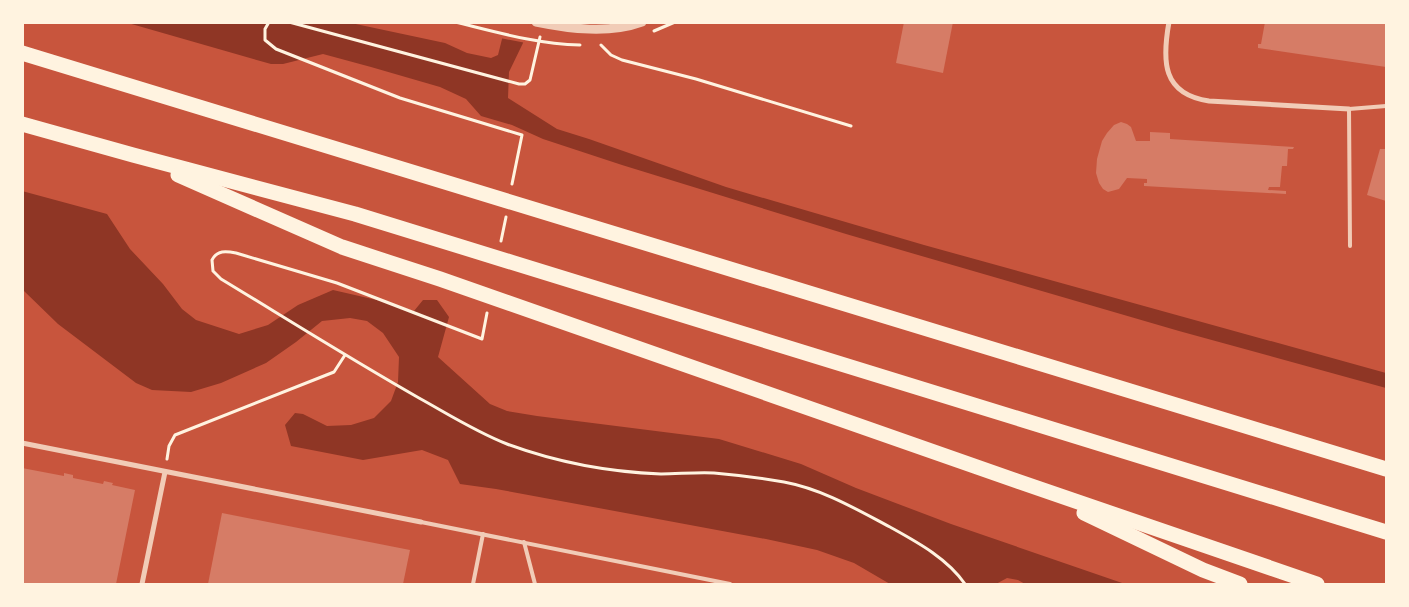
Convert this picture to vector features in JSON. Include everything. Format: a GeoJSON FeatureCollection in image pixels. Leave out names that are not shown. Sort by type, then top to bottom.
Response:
{"type":"FeatureCollection","features":[{"type":"Feature","properties":{"kind":"highway"},"geometry":{"type":"LineString","coordinates":[[22,54],[1386,469]]}},
{"type":"Feature","properties":{"kind":"highway"},"geometry":{"type":"LineString","coordinates":[[22,124],[364,217],[1386,532]]}},
{"type":"Feature","properties":{"kind":"highway"},"geometry":{"type":"LineString","coordinates":[[133,155],[342,247],[440,279],[1317,584]]}},
{"type":"Feature","properties":{"kind":"highway"},"geometry":{"type":"LineString","coordinates":[[1017,481],[1194,566],[1240,584]]}},
{"type":"Feature","properties":{"kind":"street"},"geometry":{"type":"LineString","coordinates":[[539,23],[576,29],[597,30],[642,22]]}},
{"type":"Feature","properties":{"kind":"street"},"geometry":{"type":"LineString","coordinates":[[1169,22],[1164,52],[1167,70],[1170,78],[1177,86],[1191,97],[1209,101],[1349,109]]}},
{"type":"Feature","properties":{"kind":"street"},"geometry":{"type":"LineString","coordinates":[[22,443],[421,522]]}},
{"type":"Feature","properties":{"kind":"street"},"geometry":{"type":"LineString","coordinates":[[142,584],[165,472]]}},
{"type":"Feature","properties":{"kind":"lane"},"geometry":{"type":"LineString","coordinates":[[1350,246],[1349,109],[1386,106]]}},
{"type":"Feature","properties":{"kind":"lane"},"geometry":{"type":"LineString","coordinates":[[421,522],[730,584]]}},
{"type":"Feature","properties":{"kind":"lane"},"geometry":{"type":"LineString","coordinates":[[473,584],[483,534]]}},
{"type":"Feature","properties":{"kind":"lane"},"geometry":{"type":"LineString","coordinates":[[524,542],[535,584]]}},
{"type":"Feature","properties":{"kind":"path"},"geometry":{"type":"LineString","coordinates":[[289,22],[520,84],[525,84],[532,76],[539,23]]}},
{"type":"Feature","properties":{"kind":"path"},"geometry":{"type":"LineString","coordinates":[[455,22],[532,40]]}},
{"type":"Feature","properties":{"kind":"path"},"geometry":{"type":"LineString","coordinates":[[601,45],[611,55],[622,60],[696,79],[851,126]]}},
{"type":"Feature","properties":{"kind":"path"},"geometry":{"type":"LineString","coordinates":[[332,347],[474,429],[537,454],[594,468],[660,474],[714,473],[785,482],[812,490],[838,500],[935,554],[958,575],[964,584]]}},
{"type":"Feature","properties":{"kind":"path"},"geometry":{"type":"LineString","coordinates":[[165,472],[169,446],[175,435],[334,372],[344,355]]}},
{"type":"Feature","properties":{"kind":"shaded area"},"geometry":{"type":"Polygon","coordinates":[[[128,23],[351,23],[445,43],[467,53],[491,58],[498,55],[506,23],[527,23],[523,43],[509,72],[508,98],[557,129],[726,187],[924,245],[1386,373],[1386,388],[1179,331],[846,234],[622,165],[543,139],[512,125],[481,116],[466,99],[440,87],[323,54],[283,64],[271,64],[128,23]]]}},
{"type":"Feature","properties":{"kind":"shaded area"},"geometry":{"type":"Polygon","coordinates":[[[22,191],[107,214],[130,249],[163,284],[182,309],[196,320],[239,334],[268,325],[298,305],[333,290],[414,311],[423,300],[437,300],[449,317],[438,357],[490,404],[507,411],[537,416],[719,439],[801,464],[856,488],[951,524],[1125,584],[1025,584],[1018,580],[1007,578],[996,584],[890,584],[854,563],[817,550],[496,489],[460,484],[448,460],[422,450],[363,460],[291,446],[285,425],[295,413],[303,414],[327,426],[351,425],[374,418],[391,401],[398,382],[399,357],[383,333],[367,321],[350,318],[322,321],[266,363],[221,383],[191,392],[152,390],[136,383],[58,324],[23,290],[22,191]]]}},
{"type":"Feature","properties":{"kind":"pier"},"geometry":{"type":"Polygon","coordinates":[[[503,22],[529,22],[526,43],[500,38],[503,22]]]}},
{"type":"Feature","properties":{"kind":"building"},"geometry":{"type":"Polygon","coordinates":[[[904,22],[953,22],[943,73],[896,63],[904,22]]]}},
{"type":"Feature","properties":{"kind":"building"},"geometry":{"type":"Polygon","coordinates":[[[1265,22],[1386,22],[1386,67],[1258,48],[1258,44],[1261,44],[1265,22]]]}},
{"type":"Feature","properties":{"kind":"building"},"geometry":{"type":"Polygon","coordinates":[[[1121,122],[1131,127],[1136,141],[1150,141],[1150,132],[1170,133],[1170,139],[1294,147],[1293,149],[1288,149],[1287,166],[1282,166],[1280,187],[1269,187],[1268,190],[1286,191],[1286,194],[1144,186],[1144,183],[1147,183],[1147,179],[1127,178],[1119,189],[1108,192],[1099,183],[1096,173],[1097,159],[1102,141],[1107,133],[1114,125],[1121,122]]]}},
{"type":"Feature","properties":{"kind":"building"},"geometry":{"type":"Polygon","coordinates":[[[1380,149],[1386,149],[1386,201],[1367,195],[1380,149]]]}},
{"type":"Feature","properties":{"kind":"building"},"geometry":{"type":"Polygon","coordinates":[[[22,468],[64,476],[64,473],[73,475],[73,478],[103,484],[104,481],[113,483],[112,485],[135,490],[116,584],[22,584],[22,468]]]}},
{"type":"Feature","properties":{"kind":"building"},"geometry":{"type":"Polygon","coordinates":[[[222,513],[410,550],[403,584],[208,584],[222,513]]]}}]}
